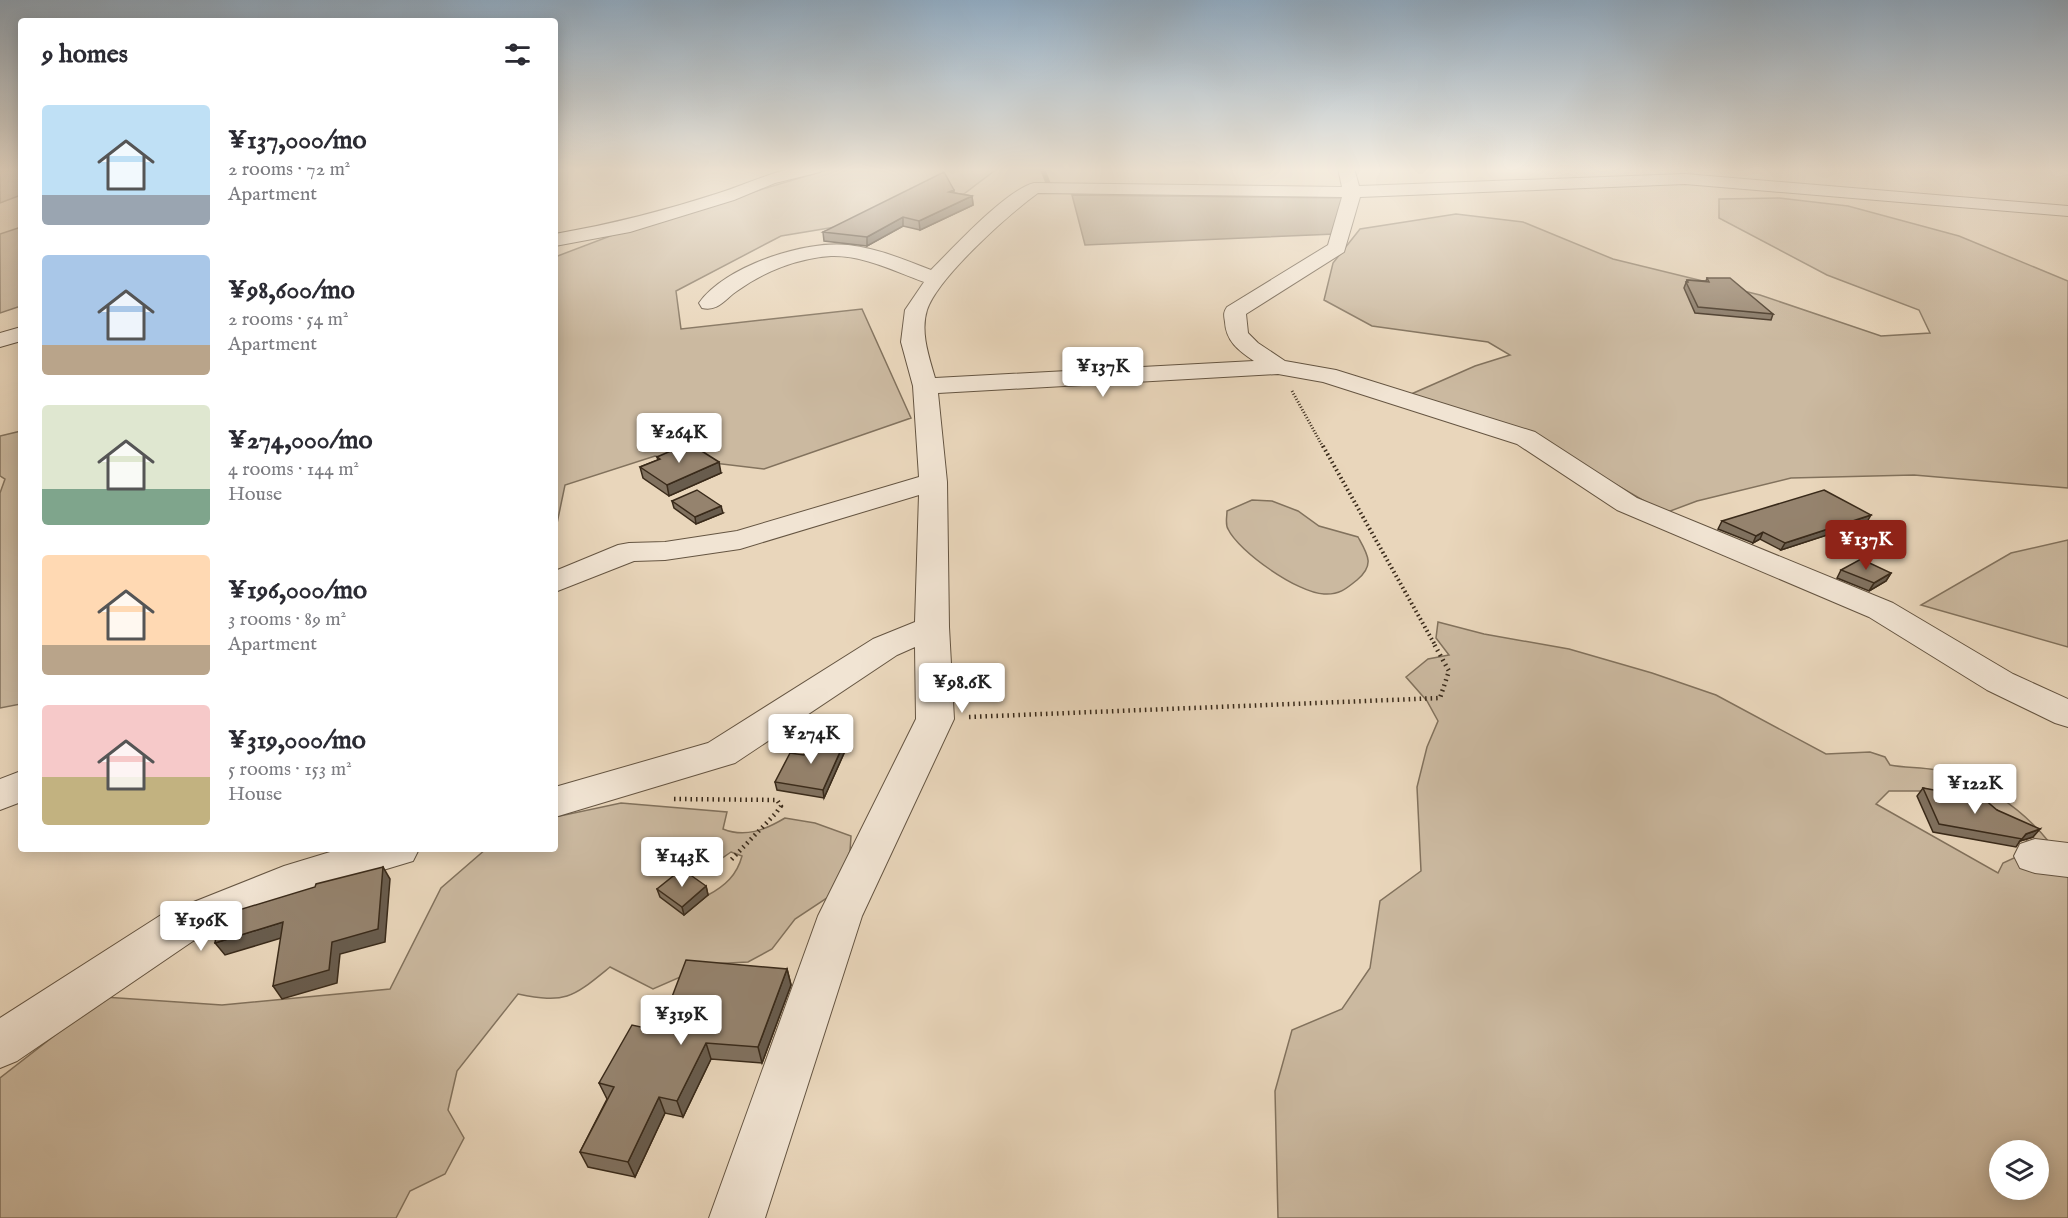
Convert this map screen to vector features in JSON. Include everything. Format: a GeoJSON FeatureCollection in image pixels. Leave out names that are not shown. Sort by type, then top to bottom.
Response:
{"type":"FeatureCollection","features":[{"type":"Feature","properties":{"kind":"street"},"geometry":{"type":"LineString","coordinates":[[558,239],[633,225]]}},
{"type":"Feature","properties":{"kind":"street"},"geometry":{"type":"LineString","coordinates":[[737,1218],[840,916],[935,719],[932,627],[933,482],[925,386],[913,342],[916,310],[936,279],[989,225]]}},
{"type":"Feature","properties":{"kind":"street"},"geometry":{"type":"LineString","coordinates":[[1278,366],[1250,348],[1237,335],[1235,312],[1337,248],[1341,225]]}},
{"type":"Feature","properties":{"kind":"street"},"geometry":{"type":"LineString","coordinates":[[710,303],[719,292],[780,261],[822,252],[854,252],[936,279]]}},
{"type":"Feature","properties":{"kind":"street"},"geometry":{"type":"LineString","coordinates":[[0,340],[18,335]]}},
{"type":"Feature","properties":{"kind":"street"},"geometry":{"type":"LineString","coordinates":[[925,386],[1278,366],[1327,375],[1526,438],[1627,504],[1881,610],[2000,682],[2068,714]]}},
{"type":"Feature","properties":{"kind":"street"},"geometry":{"type":"LineString","coordinates":[[558,581],[629,552],[665,551],[740,540],[933,482]]}},
{"type":"Feature","properties":{"kind":"street"},"geometry":{"type":"LineString","coordinates":[[558,801],[721,753],[885,647],[932,627]]}},
{"type":"Feature","properties":{"kind":"street"},"geometry":{"type":"LineString","coordinates":[[0,795],[18,787]]}},
{"type":"Feature","properties":{"kind":"street"},"geometry":{"type":"LineString","coordinates":[[0,1045],[177,928],[300,878],[388,852]]}},
{"type":"Feature","properties":{"kind":"path"},"geometry":{"type":"LineString","coordinates":[[935,719],[1440,698],[1449,670],[1278,366]]}},
{"type":"Feature","properties":{"kind":"path"},"geometry":{"type":"LineString","coordinates":[[666,799],[777,800],[781,806],[776,813],[730,861]]}},
{"type":"Feature","properties":{"kind":"shaded area"},"geometry":{"type":"Polygon","coordinates":[[[643,225],[848,225],[781,236],[676,291],[681,329],[862,309],[911,418],[764,469],[655,456],[565,485],[558,519],[558,256],[643,225]]]}},
{"type":"Feature","properties":{"kind":"shaded area"},"geometry":{"type":"Polygon","coordinates":[[[1080,225],[1337,225],[1335,234],[1085,245],[1080,225]]]}},
{"type":"Feature","properties":{"kind":"shaded area"},"geometry":{"type":"Polygon","coordinates":[[[1387,225],[1530,225],[1613,259],[1760,295],[1881,336],[1930,333],[1919,310],[1827,275],[1732,225],[1918,225],[1959,236],[2068,281],[2068,488],[1914,475],[1791,478],[1697,501],[1665,513],[1534,437],[1409,395],[1475,366],[1510,355],[1488,342],[1372,326],[1324,300],[1333,263],[1360,229],[1387,225]]]}},
{"type":"Feature","properties":{"kind":"shaded area"},"geometry":{"type":"Polygon","coordinates":[[[18,228],[18,307],[0,313],[0,234],[18,228]]]}},
{"type":"Feature","properties":{"kind":"shaded area"},"geometry":{"type":"Polygon","coordinates":[[[18,432],[18,705],[0,708],[0,493],[5,479],[0,476],[0,436],[18,432]]]}},
{"type":"Feature","properties":{"kind":"shaded area"},"geometry":{"type":"Polygon","coordinates":[[[1252,500],[1272,501],[1298,511],[1319,526],[1358,537],[1368,560],[1363,575],[1346,589],[1324,594],[1300,587],[1270,570],[1244,549],[1227,527],[1227,511],[1252,500]]]}},
{"type":"Feature","properties":{"kind":"shaded area"},"geometry":{"type":"Polygon","coordinates":[[[2068,540],[2068,647],[1921,605],[2011,553],[2068,540]]]}},
{"type":"Feature","properties":{"kind":"shaded area"},"geometry":{"type":"Polygon","coordinates":[[[1438,622],[1484,634],[1569,649],[1652,673],[1716,695],[1826,754],[1870,752],[1885,757],[1890,765],[1936,770],[1952,775],[1984,788],[2026,817],[2049,842],[2030,846],[2018,827],[1985,806],[1953,791],[1889,791],[1876,804],[1998,873],[2003,863],[2016,857],[2068,873],[2068,1218],[1278,1218],[1275,1091],[1292,1030],[1342,1009],[1370,968],[1380,901],[1421,871],[1417,787],[1427,747],[1438,721],[1427,701],[1406,677],[1428,659],[1449,655],[1436,638],[1438,622]]]}},
{"type":"Feature","properties":{"kind":"shaded area"},"geometry":{"type":"Polygon","coordinates":[[[621,803],[727,812],[723,829],[731,832],[755,831],[785,818],[815,823],[851,836],[850,851],[840,880],[827,898],[795,919],[772,949],[748,962],[710,964],[653,989],[610,967],[569,996],[548,998],[518,994],[457,1071],[448,1110],[464,1138],[445,1174],[410,1191],[396,1218],[0,1218],[0,1078],[104,997],[222,1005],[390,989],[441,888],[483,852],[558,852],[558,816],[621,803]],[[731,852],[718,861],[679,868],[674,879],[708,895],[720,888],[737,869],[742,856],[731,852]]]}},
{"type":"Feature","properties":{"kind":"building"},"geometry":{"type":"Polygon","coordinates":[[[837,225],[889,225],[867,237],[823,232],[837,225]]]}},
{"type":"Feature","properties":{"kind":"building"},"geometry":{"type":"Polygon","coordinates":[[[1707,278],[1730,278],[1773,314],[1698,307],[1686,282],[1687,280],[1709,282],[1707,278]]]}},
{"type":"Feature","properties":{"kind":"building"},"geometry":{"type":"Polygon","coordinates":[[[689,443],[719,462],[667,485],[640,467],[660,459],[657,457],[689,443]]]}},
{"type":"Feature","properties":{"kind":"building"},"geometry":{"type":"Polygon","coordinates":[[[697,490],[721,506],[695,517],[672,501],[697,490]]]}},
{"type":"Feature","properties":{"kind":"building"},"geometry":{"type":"Polygon","coordinates":[[[1824,490],[1871,515],[1785,543],[1763,532],[1756,536],[1722,521],[1824,490]]]}},
{"type":"Feature","properties":{"kind":"building"},"geometry":{"type":"Polygon","coordinates":[[[1861,559],[1891,573],[1874,583],[1841,570],[1861,559]]]}},
{"type":"Feature","properties":{"kind":"building"},"geometry":{"type":"Polygon","coordinates":[[[812,739],[844,743],[823,790],[775,782],[790,753],[804,755],[812,739]]]}},
{"type":"Feature","properties":{"kind":"building"},"geometry":{"type":"Polygon","coordinates":[[[1923,788],[1984,799],[1997,810],[2040,829],[2026,834],[2022,839],[1939,824],[1923,788]]]}},
{"type":"Feature","properties":{"kind":"building"},"geometry":{"type":"Polygon","coordinates":[[[383,867],[378,929],[332,942],[329,970],[273,986],[283,922],[215,943],[219,916],[315,887],[316,884],[383,867]]]}},
{"type":"Feature","properties":{"kind":"building"},"geometry":{"type":"Polygon","coordinates":[[[682,869],[706,886],[682,907],[657,889],[682,869]]]}},
{"type":"Feature","properties":{"kind":"building"},"geometry":{"type":"Polygon","coordinates":[[[686,960],[787,969],[758,1047],[706,1043],[677,1101],[659,1097],[628,1162],[580,1152],[614,1087],[599,1083],[632,1025],[659,1031],[686,960]]]}}]}
